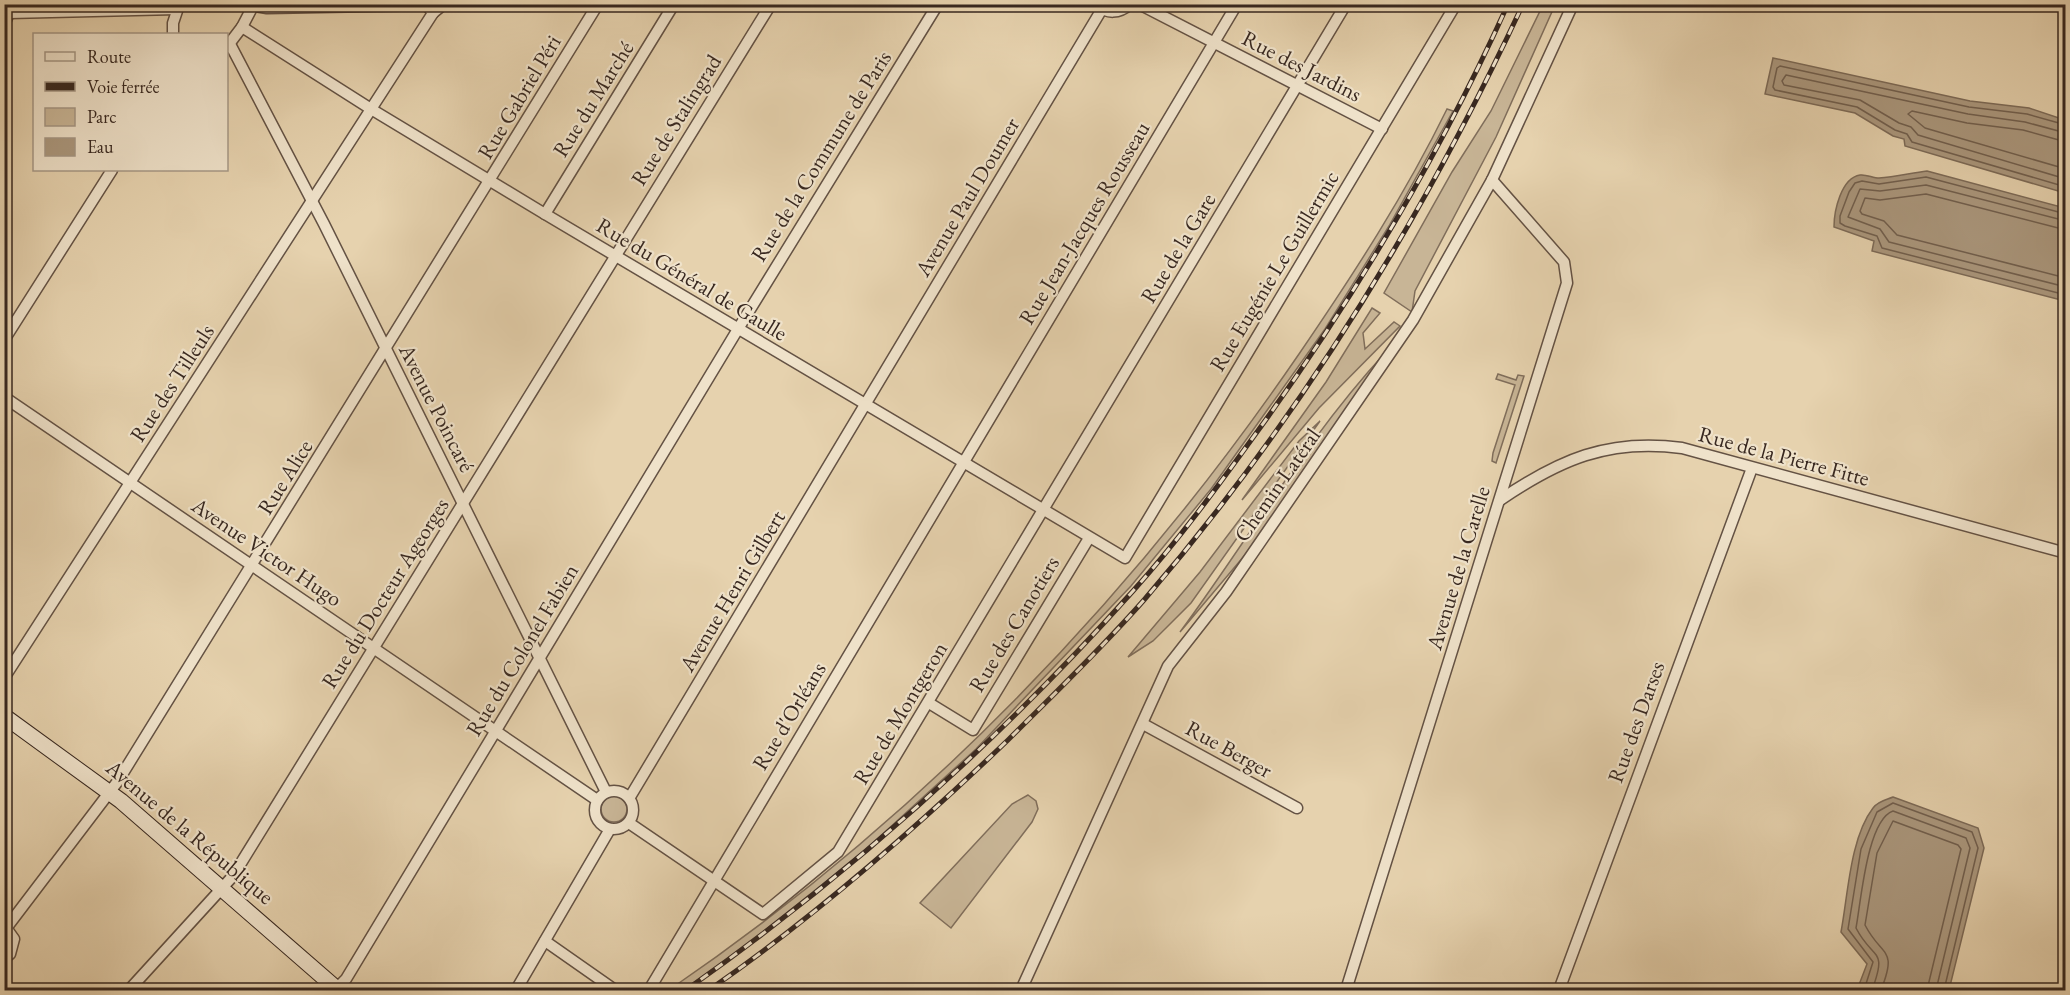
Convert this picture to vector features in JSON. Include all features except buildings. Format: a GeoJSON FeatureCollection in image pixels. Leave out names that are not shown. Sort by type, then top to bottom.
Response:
{"type":"FeatureCollection","features":[{"type":"Feature","properties":{"kind":"main road","name":"Avenue de la République"},"geometry":{"type":"LineString","coordinates":[[4,716],[111,793],[223,888],[337,990]]}},
{"type":"Feature","properties":{"kind":"street","name":"Rue des Tilleuls"},"geometry":{"type":"LineString","coordinates":[[5,678],[371,109],[429,7],[444,4]]}},
{"type":"Feature","properties":{"kind":"street","name":"Rue Gabriel Péri"},"geometry":{"type":"LineString","coordinates":[[491,180],[598,4]]}},
{"type":"Feature","properties":{"kind":"street","name":"Rue du Marché"},"geometry":{"type":"LineString","coordinates":[[545,214],[674,4]]}},
{"type":"Feature","properties":{"kind":"street","name":"Rue de Stalingrad"},"geometry":{"type":"LineString","coordinates":[[614,255],[771,4]]}},
{"type":"Feature","properties":{"kind":"street","name":"Rue de la Commune de Paris"},"geometry":{"type":"LineString","coordinates":[[738,329],[938,4]]}},
{"type":"Feature","properties":{"kind":"street"},"geometry":{"type":"LineString","coordinates":[[1099,7],[1115,12],[1130,4]]}},
{"type":"Feature","properties":{"kind":"street","name":"Rue des Jardins"},"geometry":{"type":"LineString","coordinates":[[1139,4],[1382,129]]}},
{"type":"Feature","properties":{"kind":"street","name":"Rue Jean-Jacques Rousseau"},"geometry":{"type":"LineString","coordinates":[[964,462],[1237,4]]}},
{"type":"Feature","properties":{"kind":"street","name":"Rue de la Gare"},"geometry":{"type":"LineString","coordinates":[[1044,511],[1346,4]]}},
{"type":"Feature","properties":{"kind":"street","name":"Rue Eugénie Le Guillermic"},"geometry":{"type":"LineString","coordinates":[[1125,558],[1456,4]]}},
{"type":"Feature","properties":{"kind":"street","name":"Chemin Latéral"},"geometry":{"type":"LineString","coordinates":[[1021,990],[1046,929],[1168,666],[1226,592],[1344,424],[1413,320],[1492,180],[1573,4]]}},
{"type":"Feature","properties":{"kind":"street"},"geometry":{"type":"LineString","coordinates":[[228,46],[254,5],[267,8],[429,7]]}},
{"type":"Feature","properties":{"kind":"street"},"geometry":{"type":"LineString","coordinates":[[4,25],[8,9],[178,7],[173,33]]}},
{"type":"Feature","properties":{"kind":"street","name":"Avenue Paul Doumer"},"geometry":{"type":"LineString","coordinates":[[866,405],[1099,7]]}},
{"type":"Feature","properties":{"kind":"street","name":"Rue du Général de Gaulle"},"geometry":{"type":"LineString","coordinates":[[242,27],[371,109],[545,214],[1125,558]]}},
{"type":"Feature","properties":{"kind":"street","name":"Avenue Poincaré"},"geometry":{"type":"LineString","coordinates":[[228,46],[312,201],[606,792]]}},
{"type":"Feature","properties":{"kind":"street"},"geometry":{"type":"LineString","coordinates":[[4,340],[111,171]]}},
{"type":"Feature","properties":{"kind":"street","name":"Rue Alice"},"geometry":{"type":"LineString","coordinates":[[6,926],[111,793],[491,180]]}},
{"type":"Feature","properties":{"kind":"street","name":"Avenue de la Carelle"},"geometry":{"type":"LineString","coordinates":[[1346,990],[1568,278],[1564,262],[1492,180]]}},
{"type":"Feature","properties":{"kind":"street","name":"Rue du Docteur Ageorges"},"geometry":{"type":"LineString","coordinates":[[129,990],[223,888],[242,862],[614,255]]}},
{"type":"Feature","properties":{"kind":"street","name":"Rue du Colonel Fabien"},"geometry":{"type":"LineString","coordinates":[[337,990],[738,329]]}},
{"type":"Feature","properties":{"kind":"street","name":"Avenue Victor Hugo"},"geometry":{"type":"LineString","coordinates":[[4,397],[597,800]]}},
{"type":"Feature","properties":{"kind":"street","name":"Avenue Henri Gilbert"},"geometry":{"type":"LineString","coordinates":[[630,797],[866,405]]}},
{"type":"Feature","properties":{"kind":"street","name":"Rue de la Pierre Fitte"},"geometry":{"type":"LineString","coordinates":[[1500,500],[1534,477],[1580,455],[1626,446],[1655,444],[1682,448],[2066,552]]}},
{"type":"Feature","properties":{"kind":"street","name":"Rue d'Orléans"},"geometry":{"type":"LineString","coordinates":[[649,990],[964,462]]}},
{"type":"Feature","properties":{"kind":"street","name":"Rue des Darses"},"geometry":{"type":"LineString","coordinates":[[1559,990],[1752,468]]}},
{"type":"Feature","properties":{"kind":"street","name":"Rue de Montgeron"},"geometry":{"type":"LineString","coordinates":[[714,881],[763,914],[838,852],[1044,511]]}},
{"type":"Feature","properties":{"kind":"street","name":"Rue des Canotiers"},"geometry":{"type":"LineString","coordinates":[[929,704],[973,730],[1089,538]]}},
{"type":"Feature","properties":{"kind":"street","name":"Rue Berger"},"geometry":{"type":"LineString","coordinates":[[1143,724],[1297,808]]}},
{"type":"Feature","properties":{"kind":"street"},"geometry":{"type":"LineString","coordinates":[[616,790],[630,797],[634,811],[629,823],[617,829],[610,829],[596,817],[597,800],[606,792],[616,790]]}},
{"type":"Feature","properties":{"kind":"street"},"geometry":{"type":"LineString","coordinates":[[629,823],[714,881]]}},
{"type":"Feature","properties":{"kind":"street"},"geometry":{"type":"LineString","coordinates":[[516,990],[610,829]]}},
{"type":"Feature","properties":{"kind":"street"},"geometry":{"type":"LineString","coordinates":[[4,959],[14,946],[11,932],[6,926]]}},
{"type":"Feature","properties":{"kind":"street"},"geometry":{"type":"LineString","coordinates":[[545,941],[615,990]]}},
{"type":"Feature","properties":{"kind":"green space"},"geometry":{"type":"Polygon","coordinates":[[[1543,5],[1555,5],[1496,137],[1415,291],[1412,312],[1384,293],[1452,172],[1491,111],[1543,5]]]}},
{"type":"Feature","properties":{"kind":"green space"},"geometry":{"type":"Polygon","coordinates":[[[1447,109],[1453,111],[1389,226],[1325,329],[1211,489],[1131,586],[976,749],[864,851],[738,952],[683,990],[669,990],[760,924],[848,854],[933,780],[1014,701],[1091,619],[1164,534],[1234,445],[1299,354],[1378,234],[1447,109]]]}},
{"type":"Feature","properties":{"kind":"green space"},"geometry":{"type":"Polygon","coordinates":[[[1372,308],[1380,313],[1363,333],[1365,349],[1394,322],[1400,326],[1319,408],[1242,500],[1326,382],[1372,308]]]}},
{"type":"Feature","properties":{"kind":"green space"},"geometry":{"type":"Polygon","coordinates":[[[1386,352],[1250,549],[1180,632],[1304,453],[1386,352]]]}},
{"type":"Feature","properties":{"kind":"green space"},"geometry":{"type":"Polygon","coordinates":[[[1498,374],[1516,380],[1518,375],[1524,376],[1496,463],[1492,461],[1493,453],[1515,385],[1496,379],[1498,374]]]}},
{"type":"Feature","properties":{"kind":"green space"},"geometry":{"type":"Polygon","coordinates":[[[1320,421],[1191,603],[1153,641],[1128,657],[1200,572],[1299,441],[1320,421]]]}},
{"type":"Feature","properties":{"kind":"green space"},"geometry":{"type":"Polygon","coordinates":[[[1028,795],[1036,801],[1038,809],[1032,822],[951,928],[920,903],[1012,804],[1028,795]]]}},
{"type":"Feature","properties":{"kind":"green space"},"geometry":{"type":"Polygon","coordinates":[[[614,796],[623,800],[627,809],[623,818],[614,822],[605,818],[601,809],[605,800],[614,796]]]}},
{"type":"Feature","properties":{"kind":"water"},"geometry":{"type":"Polygon","coordinates":[[[1773,58],[1970,101],[2029,108],[2065,120],[2065,193],[1905,146],[1904,139],[1893,136],[1855,113],[1765,94],[1773,58]]]}},
{"type":"Feature","properties":{"kind":"water"},"geometry":{"type":"Polygon","coordinates":[[[1927,171],[2065,208],[2065,301],[1872,251],[1874,241],[1834,227],[1840,196],[1853,177],[1862,175],[1877,178],[1927,171]]]}},
{"type":"Feature","properties":{"kind":"water"},"geometry":{"type":"Polygon","coordinates":[[[1893,797],[1978,828],[1984,848],[1949,990],[1857,990],[1867,964],[1841,932],[1851,867],[1865,820],[1875,806],[1893,797]]]}},
{"type":"Feature","properties":{"kind":"railway"},"geometry":{"type":"LineString","coordinates":[[686,990],[806,900],[921,803],[1030,700],[1166,553],[1257,432],[1361,278],[1454,116],[1508,4]]}},
{"type":"Feature","properties":{"kind":"railway"},"geometry":{"type":"LineString","coordinates":[[709,990],[826,902],[973,774],[1077,671],[1144,600],[1254,462],[1354,315],[1444,162],[1523,4]]}}]}
